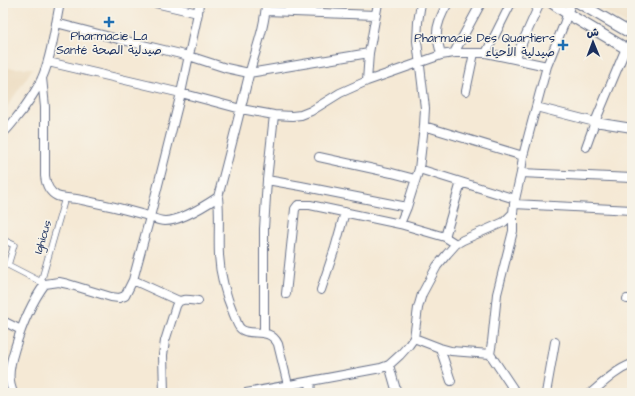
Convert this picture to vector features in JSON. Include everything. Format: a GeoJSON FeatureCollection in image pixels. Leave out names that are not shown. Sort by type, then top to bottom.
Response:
{"type":"FeatureCollection","features":[{"type":"Feature","properties":{"kind":"street"},"geometry":{"type":"LineString","coordinates":[[3,132],[8,129],[29,101],[42,78],[48,62],[60,3]]}},
{"type":"Feature","properties":{"kind":"street"},"geometry":{"type":"LineString","coordinates":[[155,3],[166,4],[198,13]]}},
{"type":"Feature","properties":{"kind":"street"},"geometry":{"type":"LineString","coordinates":[[3,240],[14,245],[8,265],[43,283],[59,282],[111,297],[119,298],[125,296],[133,280],[182,93],[199,3]]}},
{"type":"Feature","properties":{"kind":"street"},"geometry":{"type":"LineString","coordinates":[[367,81],[368,53],[378,3]]}},
{"type":"Feature","properties":{"kind":"street"},"geometry":{"type":"LineString","coordinates":[[400,224],[419,169],[424,126],[425,108],[417,41],[421,3]]}},
{"type":"Feature","properties":{"kind":"street"},"geometry":{"type":"LineString","coordinates":[[441,55],[437,35],[443,11],[448,3]]}},
{"type":"Feature","properties":{"kind":"street"},"geometry":{"type":"LineString","coordinates":[[454,53],[481,3]]}},
{"type":"Feature","properties":{"kind":"street"},"geometry":{"type":"LineString","coordinates":[[486,53],[511,3]]}},
{"type":"Feature","properties":{"kind":"street"},"geometry":{"type":"LineString","coordinates":[[515,59],[540,3]]}},
{"type":"Feature","properties":{"kind":"street"},"geometry":{"type":"LineString","coordinates":[[552,3],[629,50],[595,122],[586,147]]}},
{"type":"Feature","properties":{"kind":"street"},"geometry":{"type":"LineString","coordinates":[[516,393],[490,354],[497,294],[513,231],[514,202],[521,173],[523,156],[547,66],[571,3]]}},
{"type":"Feature","properties":{"kind":"street"},"geometry":{"type":"LineString","coordinates":[[579,3],[632,34]]}},
{"type":"Feature","properties":{"kind":"street"},"geometry":{"type":"LineString","coordinates":[[288,385],[278,344],[273,336],[241,329],[231,308],[226,292],[219,256],[218,197],[249,73],[262,30],[266,7],[376,15]]}},
{"type":"Feature","properties":{"kind":"street"},"geometry":{"type":"LineString","coordinates":[[56,23],[189,56],[226,68],[249,73],[368,53]]}},
{"type":"Feature","properties":{"kind":"street"},"geometry":{"type":"LineString","coordinates":[[48,62],[182,93],[241,109],[274,115],[292,116],[301,115],[311,111],[340,93],[367,81],[441,55],[454,53],[486,53],[547,66]]}},
{"type":"Feature","properties":{"kind":"street"},"geometry":{"type":"LineString","coordinates":[[466,91],[474,53]]}},
{"type":"Feature","properties":{"kind":"street"},"geometry":{"type":"LineString","coordinates":[[42,78],[45,107],[45,176],[46,184],[49,190],[56,196],[105,204],[165,221],[193,212],[218,197]]}},
{"type":"Feature","properties":{"kind":"street"},"geometry":{"type":"LineString","coordinates":[[536,107],[595,122],[632,128]]}},
{"type":"Feature","properties":{"kind":"street"},"geometry":{"type":"LineString","coordinates":[[264,333],[264,229],[267,180],[274,115]]}},
{"type":"Feature","properties":{"kind":"street"},"geometry":{"type":"LineString","coordinates":[[424,126],[523,156]]}},
{"type":"Feature","properties":{"kind":"street"},"geometry":{"type":"LineString","coordinates":[[319,158],[371,168],[415,179]]}},
{"type":"Feature","properties":{"kind":"street"},"geometry":{"type":"LineString","coordinates":[[419,169],[461,182],[514,202],[632,210]]}},
{"type":"Feature","properties":{"kind":"street"},"geometry":{"type":"LineString","coordinates":[[521,173],[632,178]]}},
{"type":"Feature","properties":{"kind":"street"},"geometry":{"type":"LineString","coordinates":[[267,180],[407,207]]}},
{"type":"Feature","properties":{"kind":"street"},"geometry":{"type":"LineString","coordinates":[[445,237],[461,182]]}},
{"type":"Feature","properties":{"kind":"street","name":"Ighious"},"geometry":{"type":"LineString","coordinates":[[43,283],[65,198]]}},
{"type":"Feature","properties":{"kind":"street"},"geometry":{"type":"LineString","coordinates":[[286,294],[295,209],[298,205],[310,205],[400,224],[445,237],[456,244]]}},
{"type":"Feature","properties":{"kind":"street"},"geometry":{"type":"LineString","coordinates":[[322,290],[345,212]]}},
{"type":"Feature","properties":{"kind":"street"},"geometry":{"type":"LineString","coordinates":[[246,393],[363,372],[381,368],[389,364],[400,355],[414,338],[418,308],[422,294],[437,266],[456,244],[504,222],[513,213]]}},
{"type":"Feature","properties":{"kind":"street"},"geometry":{"type":"LineString","coordinates":[[133,280],[179,301],[198,301]]}},
{"type":"Feature","properties":{"kind":"street"},"geometry":{"type":"LineString","coordinates":[[13,393],[6,382],[10,375],[12,361],[21,330],[43,283]]}},
{"type":"Feature","properties":{"kind":"street"},"geometry":{"type":"LineString","coordinates":[[164,393],[163,355],[165,341],[177,303],[179,301]]}},
{"type":"Feature","properties":{"kind":"street"},"geometry":{"type":"LineString","coordinates":[[3,321],[21,330]]}},
{"type":"Feature","properties":{"kind":"street"},"geometry":{"type":"LineString","coordinates":[[414,338],[451,351],[490,354]]}},
{"type":"Feature","properties":{"kind":"street"},"geometry":{"type":"LineString","coordinates":[[546,393],[555,342]]}},
{"type":"Feature","properties":{"kind":"street"},"geometry":{"type":"LineString","coordinates":[[440,348],[451,381]]}},
{"type":"Feature","properties":{"kind":"street"},"geometry":{"type":"LineString","coordinates":[[389,364],[397,393]]}},
{"type":"Feature","properties":{"kind":"street"},"geometry":{"type":"LineString","coordinates":[[591,393],[614,374],[632,364]]}},
{"type":"Feature","properties":{"kind":"street"},"geometry":{"type":"LineString","coordinates":[[310,393],[311,381]]}},
{"type":"Feature","properties":{"kind":"shaded area"},"geometry":{"type":"Polygon","coordinates":[[[589,3],[632,3],[632,27],[589,3]]]}},
{"type":"Feature","properties":{"kind":"shaded area"},"geometry":{"type":"Polygon","coordinates":[[[3,68],[33,68],[3,113],[3,68]]]}},
{"type":"Feature","properties":{"kind":"place","name":"Pharmacie La Santé صيدلية الصحة"},"geometry":{"type":"Point","coordinates":[109,22]}},
{"type":"Feature","properties":{"kind":"place","name":"Pharmacie Des Quartiers صيدلية الأحياء"},"geometry":{"type":"Point","coordinates":[563,45]}}]}
